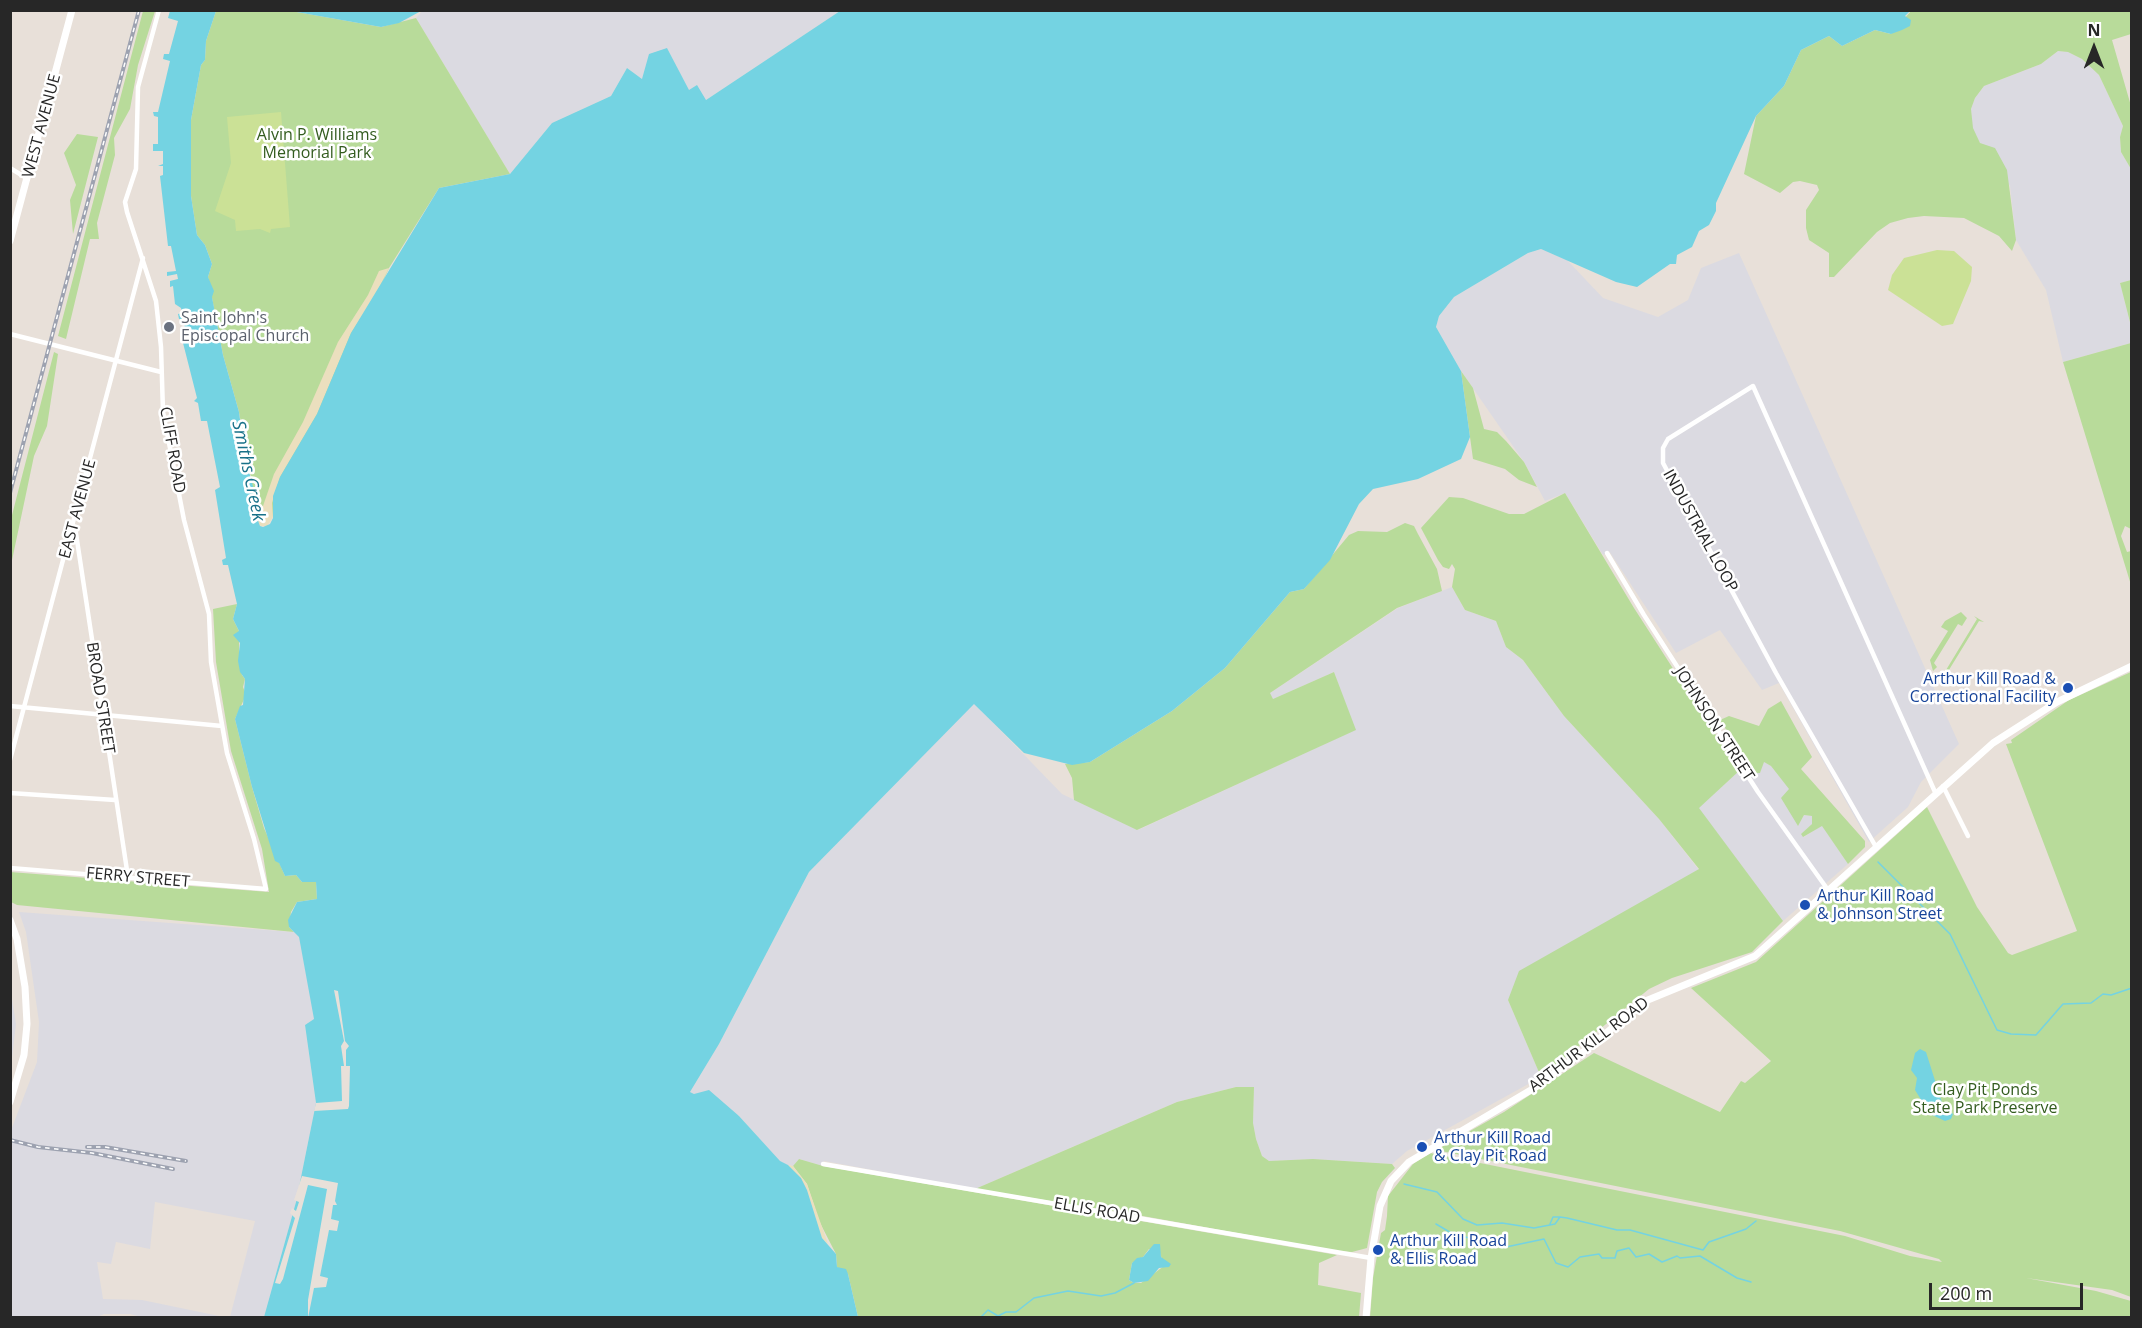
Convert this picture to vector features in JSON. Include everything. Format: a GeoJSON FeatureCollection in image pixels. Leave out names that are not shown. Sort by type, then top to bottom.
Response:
{"type":"FeatureCollection","features":[{"type":"Feature","properties":{"kind":"street","name":"WEST AVENUE"},"geometry":{"type":"LineString","coordinates":[[10,241],[72,10]]}},
{"type":"Feature","properties":{"kind":"street","name":"CLIFF ROAD"},"geometry":{"type":"LineString","coordinates":[[159,10],[138,87],[136,169],[125,202],[143,257],[159,321],[163,412],[184,520],[208,614],[211,662],[227,753],[254,838],[266,889]]}},
{"type":"Feature","properties":{"kind":"street"},"geometry":{"type":"LineString","coordinates":[[10,168],[28,178]]}},
{"type":"Feature","properties":{"kind":"street","name":"EAST AVENUE"},"geometry":{"type":"LineString","coordinates":[[10,760],[76,519],[143,257]]}},
{"type":"Feature","properties":{"kind":"street"},"geometry":{"type":"LineString","coordinates":[[10,334],[161,372]]}},
{"type":"Feature","properties":{"kind":"street","name":"INDUSTRIAL LOOP"},"geometry":{"type":"LineString","coordinates":[[1875,847],[1776,673],[1663,464],[1663,448],[1668,439],[1753,386],[1935,792]]}},
{"type":"Feature","properties":{"kind":"street","name":"BROAD STREET"},"geometry":{"type":"LineString","coordinates":[[76,519],[76,544],[128,877]]}},
{"type":"Feature","properties":{"kind":"street","name":"JOHNSON STREET"},"geometry":{"type":"LineString","coordinates":[[1607,553],[1740,764],[1828,890]]}},
{"type":"Feature","properties":{"kind":"street","name":"ARTHUR KILL ROAD"},"geometry":{"type":"LineString","coordinates":[[1366,1317],[1377,1219],[1385,1192],[1391,1181],[1409,1162],[1536,1087],[1591,1046],[1643,1002],[1755,956],[1935,792],[1993,743],[2080,689],[2132,666]]}},
{"type":"Feature","properties":{"kind":"street"},"geometry":{"type":"LineString","coordinates":[[10,706],[222,726]]}},
{"type":"Feature","properties":{"kind":"street"},"geometry":{"type":"LineString","coordinates":[[1942,786],[1968,836]]}},
{"type":"Feature","properties":{"kind":"street"},"geometry":{"type":"LineString","coordinates":[[10,794],[115,800]]}},
{"type":"Feature","properties":{"kind":"street","name":"FERRY STREET"},"geometry":{"type":"LineString","coordinates":[[10,868],[266,889]]}},
{"type":"Feature","properties":{"kind":"street"},"geometry":{"type":"LineString","coordinates":[[10,920],[17,939],[25,987],[27,1024],[24,1055],[10,1102]]}},
{"type":"Feature","properties":{"kind":"street","name":"ELLIS ROAD"},"geometry":{"type":"LineString","coordinates":[[823,1164],[1371,1258]]}},
{"type":"Feature","properties":{"kind":"shaded area"},"geometry":{"type":"Polygon","coordinates":[[[423,10],[840,11],[706,100],[689,91],[667,48],[642,79],[627,68],[611,96],[552,123],[510,174],[416,18],[423,10]]]}},
{"type":"Feature","properties":{"kind":"shaded area"},"geometry":{"type":"Polygon","coordinates":[[[2058,51],[2068,52],[2082,59],[2099,75],[2123,126],[2120,137],[2121,152],[2131,169],[2131,280],[2120,283],[2131,326],[2131,343],[2063,362],[2046,290],[2016,240],[2010,186],[1972,128],[1971,109],[1975,98],[1984,86],[2041,64],[2058,51]]]}},
{"type":"Feature","properties":{"kind":"shaded area"},"geometry":{"type":"Polygon","coordinates":[[[1541,249],[1567,260],[1603,298],[1658,317],[1688,300],[1701,268],[1739,253],[1959,744],[1921,782],[1908,807],[1869,842],[1779,683],[1762,690],[1720,630],[1676,653],[1609,551],[1603,555],[1565,493],[1545,501],[1524,462],[1461,371],[1436,327],[1439,316],[1454,297],[1528,253],[1541,249]]]}},
{"type":"Feature","properties":{"kind":"shaded area"},"geometry":{"type":"Polygon","coordinates":[[[1452,587],[1465,610],[1496,621],[1506,647],[1523,660],[1564,716],[1659,819],[1699,870],[1574,942],[1508,1000],[1541,1077],[1407,1151],[1392,1164],[1313,1159],[1269,1161],[1262,1156],[1256,1139],[1253,1123],[1254,1087],[1236,1087],[1177,1102],[975,1189],[824,1161],[823,1166],[799,1159],[793,1166],[788,1165],[780,1162],[739,1116],[690,1092],[719,1044],[809,872],[974,703],[1062,794],[1138,830],[1355,730],[1334,672],[1272,700],[1270,693],[1398,608],[1452,587]]]}},
{"type":"Feature","properties":{"kind":"shaded area"},"geometry":{"type":"Polygon","coordinates":[[[1763,761],[1771,766],[1790,789],[1798,825],[1804,815],[1812,816],[1812,824],[1802,834],[1804,837],[1822,825],[1848,864],[1783,921],[1698,808],[1739,771],[1760,773],[1763,761]]]}},
{"type":"Feature","properties":{"kind":"shaded area"},"geometry":{"type":"Polygon","coordinates":[[[19,912],[294,932],[299,937],[315,1019],[305,1025],[316,1103],[296,1202],[264,1317],[230,1317],[255,1221],[155,1202],[150,1249],[116,1242],[111,1264],[97,1262],[103,1299],[142,1300],[224,1317],[145,1318],[130,1314],[104,1314],[95,1318],[11,1317],[10,1133],[37,1062],[39,1022],[26,932],[19,912]]]}},
{"type":"Feature","properties":{"kind":"shaded area"},"geometry":{"type":"Polygon","coordinates":[[[10,987],[16,1024],[11,1066],[10,1066],[10,987]]]}},
{"type":"Feature","properties":{"kind":"green space"},"geometry":{"type":"Polygon","coordinates":[[[143,11],[155,11],[138,65],[130,109],[114,138],[115,155],[97,223],[99,239],[90,239],[66,339],[58,336],[143,11]]]}},
{"type":"Feature","properties":{"kind":"green space","name":"Alvin P. Williams Memorial Park"},"geometry":{"type":"Polygon","coordinates":[[[216,11],[291,11],[381,27],[416,18],[510,174],[439,188],[389,268],[273,517],[252,505],[251,477],[239,412],[223,355],[208,277],[212,264],[205,245],[197,235],[191,196],[191,120],[201,65],[205,60],[206,41],[216,11]]]}},
{"type":"Feature","properties":{"kind":"green space"},"geometry":{"type":"Polygon","coordinates":[[[1911,11],[2131,11],[2131,34],[2112,40],[2131,106],[2131,169],[2121,152],[2120,137],[2123,126],[2099,75],[2082,59],[2068,52],[2058,51],[2041,64],[1984,86],[1975,98],[1971,109],[1973,128],[1980,143],[1995,148],[2007,170],[2016,240],[2012,251],[1999,236],[1964,218],[1924,216],[1908,218],[1890,223],[1877,232],[1834,277],[1829,277],[1829,253],[1809,240],[1806,228],[1806,210],[1819,190],[1817,185],[1800,181],[1793,182],[1780,193],[1744,174],[1756,116],[1784,86],[1801,50],[1829,36],[1842,46],[1875,30],[1891,34],[1911,11]]]}},
{"type":"Feature","properties":{"kind":"green space"},"geometry":{"type":"Polygon","coordinates":[[[281,112],[290,227],[271,229],[270,233],[260,229],[236,231],[235,220],[215,211],[231,163],[227,117],[281,112]]]}},
{"type":"Feature","properties":{"kind":"green space"},"geometry":{"type":"Polygon","coordinates":[[[77,134],[98,137],[73,234],[70,200],[76,185],[64,153],[77,134]]]}},
{"type":"Feature","properties":{"kind":"green space"},"geometry":{"type":"Polygon","coordinates":[[[1937,250],[1954,251],[1972,267],[1971,281],[1953,324],[1942,326],[1888,290],[1892,275],[1904,258],[1937,250]]]}},
{"type":"Feature","properties":{"kind":"green space"},"geometry":{"type":"Polygon","coordinates":[[[2132,280],[2131,326],[2120,283],[2132,280]]]}},
{"type":"Feature","properties":{"kind":"green space"},"geometry":{"type":"Polygon","coordinates":[[[2131,343],[2131,529],[2125,526],[2121,536],[2127,552],[2131,551],[2131,585],[2063,362],[2131,343]]]}},
{"type":"Feature","properties":{"kind":"green space"},"geometry":{"type":"Polygon","coordinates":[[[54,352],[58,354],[47,426],[34,456],[11,565],[11,519],[54,352]]]}},
{"type":"Feature","properties":{"kind":"green space"},"geometry":{"type":"Polygon","coordinates":[[[1461,371],[1473,388],[1484,429],[1497,432],[1506,441],[1524,462],[1537,487],[1519,480],[1505,469],[1473,459],[1461,371]]]}},
{"type":"Feature","properties":{"kind":"green space"},"geometry":{"type":"Polygon","coordinates":[[[1565,493],[1634,608],[1739,771],[1699,808],[1783,921],[1752,952],[1672,978],[1649,989],[1541,1077],[1508,1000],[1519,971],[1699,869],[1659,819],[1564,716],[1523,660],[1506,647],[1496,621],[1465,610],[1452,587],[1455,569],[1452,564],[1449,569],[1443,567],[1421,528],[1449,497],[1463,498],[1509,514],[1524,514],[1565,493]]]}},
{"type":"Feature","properties":{"kind":"green space"},"geometry":{"type":"Polygon","coordinates":[[[1405,523],[1414,526],[1437,569],[1442,591],[1397,608],[1270,693],[1273,699],[1334,672],[1356,730],[1137,830],[1074,800],[1072,778],[1065,764],[1090,762],[1172,711],[1225,668],[1290,592],[1304,589],[1349,535],[1358,531],[1387,532],[1405,523]]]}},
{"type":"Feature","properties":{"kind":"green space"},"geometry":{"type":"Polygon","coordinates":[[[237,604],[233,619],[239,631],[239,657],[242,675],[245,679],[243,687],[246,695],[235,719],[252,787],[264,828],[285,876],[296,875],[302,882],[316,882],[317,899],[297,902],[291,912],[289,927],[294,932],[17,905],[11,902],[10,872],[269,892],[262,849],[231,751],[216,662],[213,609],[237,604]]]}},
{"type":"Feature","properties":{"kind":"green space"},"geometry":{"type":"Polygon","coordinates":[[[1961,612],[1967,618],[1962,626],[1958,624],[1934,663],[1937,667],[1933,671],[1930,660],[1948,631],[1941,627],[1945,621],[1961,612]]]}},
{"type":"Feature","properties":{"kind":"green space"},"geometry":{"type":"Polygon","coordinates":[[[1974,616],[1984,622],[1979,621],[1944,678],[1948,681],[1945,683],[1937,677],[1939,673],[1943,675],[1977,619],[1974,616]]]}},
{"type":"Feature","properties":{"kind":"green space","name":"Clay Pit Ponds State Park Preserve"},"geometry":{"type":"Polygon","coordinates":[[[2131,672],[2131,1297],[2112,1290],[2026,1278],[2096,1291],[2131,1301],[2131,1317],[1370,1318],[1373,1278],[1381,1233],[1385,1230],[1388,1196],[1413,1164],[1430,1153],[1845,1236],[1910,1256],[1942,1262],[1939,1259],[1840,1231],[1436,1150],[1504,1112],[1594,1053],[1720,1112],[1741,1081],[1745,1083],[1771,1061],[1691,988],[1756,962],[1927,807],[1977,907],[2008,953],[2012,955],[2077,931],[2006,744],[2012,743],[2011,740],[2069,700],[2131,672]]]}},
{"type":"Feature","properties":{"kind":"green space"},"geometry":{"type":"Polygon","coordinates":[[[1781,701],[1812,757],[1801,769],[1865,841],[1865,847],[1848,864],[1822,826],[1803,837],[1801,834],[1812,824],[1812,816],[1804,815],[1798,826],[1781,798],[1789,789],[1771,766],[1764,762],[1760,773],[1754,773],[1720,720],[1729,716],[1759,726],[1768,709],[1781,701]]]}},
{"type":"Feature","properties":{"kind":"green space"},"geometry":{"type":"Polygon","coordinates":[[[1236,1087],[1254,1087],[1253,1123],[1256,1139],[1262,1156],[1269,1161],[1313,1159],[1392,1164],[1395,1168],[1382,1182],[1377,1192],[1367,1248],[1352,1252],[1337,1251],[1126,1213],[975,1189],[1177,1102],[1236,1087]]]}},
{"type":"Feature","properties":{"kind":"green space"},"geometry":{"type":"Polygon","coordinates":[[[799,1159],[823,1166],[1337,1255],[1319,1263],[1318,1285],[1361,1293],[1359,1317],[858,1317],[848,1274],[837,1267],[836,1254],[819,1221],[807,1184],[793,1166],[799,1159]],[[1149,1249],[1143,1257],[1132,1263],[1129,1280],[1141,1283],[1164,1266],[1159,1250],[1149,1249]]]}},
{"type":"Feature","properties":{"kind":"sand"},"geometry":{"type":"Polygon","coordinates":[[[389,268],[375,296],[351,333],[317,414],[280,477],[272,503],[273,517],[267,526],[260,526],[251,502],[252,498],[257,497],[258,506],[263,506],[274,474],[303,422],[338,342],[368,295],[379,271],[389,268]]]}},
{"type":"Feature","properties":{"kind":"sand"},"geometry":{"type":"Polygon","coordinates":[[[788,1165],[793,1166],[807,1184],[828,1244],[822,1238],[807,1190],[788,1165]]]}},
{"type":"Feature","properties":{"kind":"water","name":"Smiths Creek"},"geometry":{"type":"Polygon","coordinates":[[[1911,10],[1905,16],[1911,20],[1910,26],[1891,34],[1875,30],[1842,46],[1829,36],[1801,50],[1784,86],[1756,116],[1716,203],[1716,211],[1709,225],[1699,231],[1692,247],[1677,255],[1676,264],[1670,264],[1637,287],[1616,282],[1541,249],[1528,253],[1454,297],[1439,316],[1436,327],[1461,371],[1470,437],[1461,459],[1418,479],[1373,489],[1359,504],[1330,560],[1304,589],[1290,592],[1225,668],[1172,711],[1090,762],[1072,765],[1024,753],[974,704],[809,872],[719,1044],[690,1092],[694,1094],[709,1090],[739,1116],[780,1161],[788,1165],[801,1178],[822,1238],[836,1254],[837,1267],[846,1269],[858,1317],[264,1317],[296,1202],[316,1103],[305,1025],[314,1019],[299,937],[289,927],[288,920],[297,902],[317,899],[316,882],[302,882],[296,875],[285,876],[279,863],[275,861],[252,787],[235,719],[240,706],[243,705],[245,679],[240,672],[238,661],[240,643],[233,635],[239,631],[233,619],[237,604],[228,565],[223,565],[222,560],[226,558],[215,490],[220,487],[207,421],[201,421],[198,403],[194,401],[197,398],[182,339],[185,338],[185,328],[183,319],[179,319],[178,314],[182,313],[181,308],[175,304],[173,286],[170,287],[170,281],[178,279],[177,274],[167,276],[167,272],[176,271],[171,246],[168,246],[160,176],[163,175],[163,166],[158,166],[163,164],[163,151],[153,151],[153,144],[158,144],[158,117],[154,116],[153,112],[158,112],[170,61],[163,59],[164,54],[169,54],[178,21],[168,18],[170,11],[216,11],[206,41],[205,60],[201,65],[191,120],[191,196],[197,235],[205,245],[212,264],[208,277],[214,291],[212,297],[223,355],[239,412],[245,457],[254,490],[251,502],[260,526],[263,527],[270,524],[273,518],[273,496],[280,477],[317,414],[351,333],[439,188],[510,174],[552,123],[611,96],[627,68],[642,79],[649,54],[667,48],[689,90],[697,85],[706,100],[840,11],[1911,10]]]}},
{"type":"Feature","properties":{"kind":"water"},"geometry":{"type":"Polygon","coordinates":[[[291,11],[421,11],[399,23],[381,27],[291,11]]]}},
{"type":"Feature","properties":{"kind":"water"},"geometry":{"type":"Polygon","coordinates":[[[1920,1049],[1926,1052],[1943,1106],[1953,1114],[1951,1119],[1945,1121],[1930,1114],[1915,1090],[1917,1078],[1911,1070],[1915,1053],[1920,1049]]]}},
{"type":"Feature","properties":{"kind":"water"},"geometry":{"type":"Polygon","coordinates":[[[1154,1244],[1160,1244],[1161,1257],[1171,1264],[1169,1267],[1159,1268],[1148,1281],[1134,1283],[1129,1280],[1132,1263],[1137,1258],[1143,1257],[1154,1244]]]}},
{"type":"Feature","properties":{"kind":"pier"},"geometry":{"type":"Polygon","coordinates":[[[334,990],[338,991],[345,1041],[349,1046],[346,1050],[346,1066],[350,1066],[349,1106],[348,1109],[314,1111],[316,1103],[342,1101],[341,1066],[344,1066],[341,1046],[344,1041],[334,990]]]}},
{"type":"Feature","properties":{"kind":"pier"},"geometry":{"type":"Polygon","coordinates":[[[302,1176],[338,1183],[335,1201],[337,1205],[333,1205],[331,1219],[339,1221],[337,1231],[329,1230],[320,1276],[328,1278],[326,1287],[314,1288],[308,1318],[308,1300],[327,1189],[308,1185],[283,1279],[280,1284],[275,1283],[295,1218],[290,1213],[292,1208],[296,1211],[299,1202],[294,1200],[302,1176]]]}},
{"type":"Feature","properties":{"kind":"waterway"},"geometry":{"type":"LineString","coordinates":[[1878,862],[1950,934],[1997,1030],[2011,1034],[2036,1035],[2063,1004],[2091,1003],[2103,994],[2111,995],[2132,988]]}},
{"type":"Feature","properties":{"kind":"waterway"},"geometry":{"type":"LineString","coordinates":[[1404,1184],[1437,1192],[1463,1219],[1477,1225],[1502,1223],[1534,1228],[1555,1224],[1560,1217],[1617,1230],[1630,1230],[1703,1250],[1709,1242],[1746,1229],[1756,1221]]}},
{"type":"Feature","properties":{"kind":"waterway"},"geometry":{"type":"LineString","coordinates":[[1550,1224],[1553,1217],[1560,1217]]}},
{"type":"Feature","properties":{"kind":"waterway"},"geometry":{"type":"LineString","coordinates":[[1436,1224],[1453,1234],[1506,1247],[1544,1239],[1556,1263],[1568,1267],[1580,1257],[1599,1254],[1602,1258],[1615,1258],[1617,1251],[1629,1248],[1636,1257],[1649,1254],[1662,1262],[1677,1256],[1680,1258],[1700,1256],[1737,1278],[1751,1282]]}},
{"type":"Feature","properties":{"kind":"waterway"},"geometry":{"type":"LineString","coordinates":[[980,1318],[988,1310],[998,1316],[1006,1312],[1016,1312],[1034,1298],[1068,1291],[1101,1296],[1115,1293],[1134,1283]]}},
{"type":"Feature","properties":{"kind":"railway"},"geometry":{"type":"LineString","coordinates":[[10,493],[139,10]]}},
{"type":"Feature","properties":{"kind":"railway"},"geometry":{"type":"LineString","coordinates":[[10,1140],[38,1147],[92,1153],[173,1169]]}},
{"type":"Feature","properties":{"kind":"railway"},"geometry":{"type":"LineString","coordinates":[[87,1147],[105,1147],[186,1161]]}},
{"type":"Feature","properties":{"kind":"place","name":"Saint John's Episcopal Church"},"geometry":{"type":"Point","coordinates":[169,327]}},
{"type":"Feature","properties":{"kind":"place","name":"Arthur Kill Road & Correctional Facility"},"geometry":{"type":"Point","coordinates":[2068,688]}},
{"type":"Feature","properties":{"kind":"place","name":"Arthur Kill Road & Johnson Street"},"geometry":{"type":"Point","coordinates":[1805,905]}},
{"type":"Feature","properties":{"kind":"place","name":"Arthur Kill Road & Clay Pit Road"},"geometry":{"type":"Point","coordinates":[1422,1147]}},
{"type":"Feature","properties":{"kind":"place","name":"Arthur Kill Road & Ellis Road"},"geometry":{"type":"Point","coordinates":[1378,1250]}}]}
